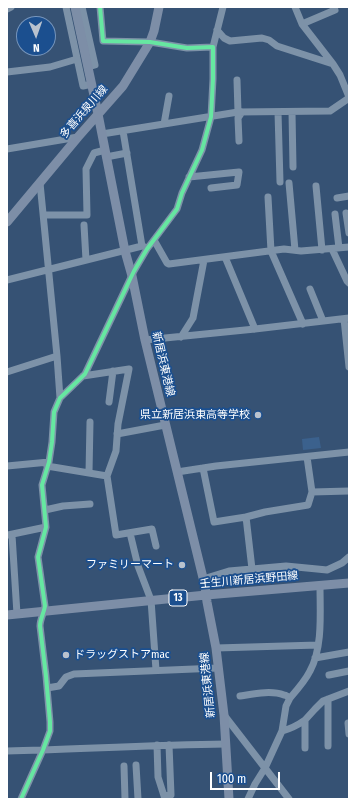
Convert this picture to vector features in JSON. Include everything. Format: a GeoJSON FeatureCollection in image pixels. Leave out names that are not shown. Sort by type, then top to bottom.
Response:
{"type":"FeatureCollection","features":[{"type":"Feature","properties":{"kind":"main road","name":"新居浜東港線"},"geometry":{"type":"LineString","coordinates":[[75,7],[125,251],[132,276],[165,425],[205,586],[216,648],[224,715],[229,799]]}},
{"type":"Feature","properties":{"kind":"main road","name":"多喜浜泉川線"},"geometry":{"type":"LineString","coordinates":[[8,218],[123,86],[150,42],[159,7]]}},
{"type":"Feature","properties":{"kind":"main road","name":"壬生川新居浜野田線"},"geometry":{"type":"LineString","coordinates":[[7,615],[151,600],[349,583]]}},
{"type":"Feature","properties":{"kind":"street"},"geometry":{"type":"LineString","coordinates":[[7,9],[11,7]]}},
{"type":"Feature","properties":{"kind":"street"},"geometry":{"type":"LineString","coordinates":[[66,7],[83,86],[92,84]]}},
{"type":"Feature","properties":{"kind":"street"},"geometry":{"type":"LineString","coordinates":[[82,7],[95,64],[88,67]]}},
{"type":"Feature","properties":{"kind":"street"},"geometry":{"type":"LineString","coordinates":[[100,7],[103,41],[150,42],[187,48],[214,47]]}},
{"type":"Feature","properties":{"kind":"street"},"geometry":{"type":"LineString","coordinates":[[7,280],[145,247],[154,240],[177,209],[182,193],[202,150],[211,117],[214,47],[223,7]]}},
{"type":"Feature","properties":{"kind":"street"},"geometry":{"type":"LineString","coordinates":[[102,134],[240,112],[330,111],[349,98],[340,75],[302,24],[295,7]]}},
{"type":"Feature","properties":{"kind":"street"},"geometry":{"type":"LineString","coordinates":[[302,24],[335,10],[333,7]]}},
{"type":"Feature","properties":{"kind":"street"},"geometry":{"type":"LineString","coordinates":[[217,30],[224,38],[230,41],[262,38],[269,40],[277,46],[333,64]]}},
{"type":"Feature","properties":{"kind":"street"},"geometry":{"type":"LineString","coordinates":[[7,72],[50,67],[77,59]]}},
{"type":"Feature","properties":{"kind":"street"},"geometry":{"type":"LineString","coordinates":[[237,80],[240,112],[238,118],[239,141]]}},
{"type":"Feature","properties":{"kind":"street"},"geometry":{"type":"LineString","coordinates":[[164,124],[168,96]]}},
{"type":"Feature","properties":{"kind":"street"},"geometry":{"type":"LineString","coordinates":[[278,112],[280,182]]}},
{"type":"Feature","properties":{"kind":"street"},"geometry":{"type":"LineString","coordinates":[[292,112],[292,168]]}},
{"type":"Feature","properties":{"kind":"street"},"geometry":{"type":"LineString","coordinates":[[20,799],[43,750],[50,731],[40,626],[40,621],[45,606],[38,557],[46,527],[42,485],[52,442],[54,412],[60,398],[83,376],[145,247],[123,131]]}},
{"type":"Feature","properties":{"kind":"street"},"geometry":{"type":"LineString","coordinates":[[7,149],[78,137]]}},
{"type":"Feature","properties":{"kind":"street"},"geometry":{"type":"LineString","coordinates":[[44,215],[87,215],[86,169],[94,153],[127,153]]}},
{"type":"Feature","properties":{"kind":"street"},"geometry":{"type":"LineString","coordinates":[[189,177],[239,172],[237,185],[211,188]]}},
{"type":"Feature","properties":{"kind":"street"},"geometry":{"type":"LineString","coordinates":[[40,183],[60,398]]}},
{"type":"Feature","properties":{"kind":"street"},"geometry":{"type":"LineString","coordinates":[[289,183],[295,250]]}},
{"type":"Feature","properties":{"kind":"street"},"geometry":{"type":"LineString","coordinates":[[316,186],[322,250]]}},
{"type":"Feature","properties":{"kind":"street"},"geometry":{"type":"LineString","coordinates":[[336,198],[349,196]]}},
{"type":"Feature","properties":{"kind":"street"},"geometry":{"type":"LineString","coordinates":[[268,197],[271,251],[303,324]]}},
{"type":"Feature","properties":{"kind":"street"},"geometry":{"type":"LineString","coordinates":[[346,213],[349,233]]}},
{"type":"Feature","properties":{"kind":"street"},"geometry":{"type":"LineString","coordinates":[[335,214],[339,248]]}},
{"type":"Feature","properties":{"kind":"street"},"geometry":{"type":"LineString","coordinates":[[84,225],[86,260]]}},
{"type":"Feature","properties":{"kind":"street"},"geometry":{"type":"LineString","coordinates":[[154,240],[167,263],[170,264],[284,249],[301,251],[349,247]]}},
{"type":"Feature","properties":{"kind":"street"},"geometry":{"type":"LineString","coordinates":[[332,249],[349,283]]}},
{"type":"Feature","properties":{"kind":"street"},"geometry":{"type":"LineString","coordinates":[[225,257],[256,329]]}},
{"type":"Feature","properties":{"kind":"street"},"geometry":{"type":"LineString","coordinates":[[181,337],[193,318],[204,260]]}},
{"type":"Feature","properties":{"kind":"street"},"geometry":{"type":"LineString","coordinates":[[310,289],[323,322]]}},
{"type":"Feature","properties":{"kind":"street"},"geometry":{"type":"LineString","coordinates":[[145,340],[346,319],[349,367]]}},
{"type":"Feature","properties":{"kind":"street"},"geometry":{"type":"LineString","coordinates":[[7,372],[57,356]]}},
{"type":"Feature","properties":{"kind":"street"},"geometry":{"type":"LineString","coordinates":[[83,376],[129,369],[118,424],[116,451],[107,476],[116,535],[152,529],[156,546]]}},
{"type":"Feature","properties":{"kind":"street"},"geometry":{"type":"LineString","coordinates":[[109,402],[114,371]]}},
{"type":"Feature","properties":{"kind":"street"},"geometry":{"type":"LineString","coordinates":[[89,473],[90,422]]}},
{"type":"Feature","properties":{"kind":"street"},"geometry":{"type":"LineString","coordinates":[[117,434],[165,425]]}},
{"type":"Feature","properties":{"kind":"street"},"geometry":{"type":"LineString","coordinates":[[177,472],[349,452]]}},
{"type":"Feature","properties":{"kind":"street"},"geometry":{"type":"LineString","coordinates":[[203,468],[214,522],[246,518],[265,512],[308,505],[312,492],[307,457]]}},
{"type":"Feature","properties":{"kind":"street"},"geometry":{"type":"LineString","coordinates":[[7,466],[48,464],[107,476]]}},
{"type":"Feature","properties":{"kind":"street"},"geometry":{"type":"LineString","coordinates":[[312,492],[349,491]]}},
{"type":"Feature","properties":{"kind":"street"},"geometry":{"type":"LineString","coordinates":[[45,510],[63,506],[90,504]]}},
{"type":"Feature","properties":{"kind":"street"},"geometry":{"type":"LineString","coordinates":[[246,518],[252,568]]}},
{"type":"Feature","properties":{"kind":"street"},"geometry":{"type":"LineString","coordinates":[[17,614],[9,535],[46,527]]}},
{"type":"Feature","properties":{"kind":"street"},"geometry":{"type":"LineString","coordinates":[[130,533],[138,566],[151,600],[156,670]]}},
{"type":"Feature","properties":{"kind":"street"},"geometry":{"type":"LineString","coordinates":[[203,579],[229,571],[252,568],[286,566],[328,570],[342,563],[349,557]]}},
{"type":"Feature","properties":{"kind":"street"},"geometry":{"type":"LineString","coordinates":[[248,799],[265,768],[282,731],[286,706],[310,670],[315,658],[318,645],[320,586]]}},
{"type":"Feature","properties":{"kind":"street"},"geometry":{"type":"LineString","coordinates":[[216,648],[318,645]]}},
{"type":"Feature","properties":{"kind":"street"},"geometry":{"type":"LineString","coordinates":[[315,658],[349,652]]}},
{"type":"Feature","properties":{"kind":"street"},"geometry":{"type":"LineString","coordinates":[[47,688],[59,686],[66,677],[74,674],[218,668]]}},
{"type":"Feature","properties":{"kind":"street"},"geometry":{"type":"LineString","coordinates":[[329,675],[349,670]]}},
{"type":"Feature","properties":{"kind":"street"},"geometry":{"type":"LineString","coordinates":[[282,731],[305,720],[323,701],[349,691]]}},
{"type":"Feature","properties":{"kind":"street"},"geometry":{"type":"LineString","coordinates":[[240,696],[274,693],[284,694],[290,698]]}},
{"type":"Feature","properties":{"kind":"street"},"geometry":{"type":"LineString","coordinates":[[328,699],[328,746]]}},
{"type":"Feature","properties":{"kind":"street"},"geometry":{"type":"LineString","coordinates":[[224,715],[289,799]]}},
{"type":"Feature","properties":{"kind":"street"},"geometry":{"type":"LineString","coordinates":[[305,720],[305,748]]}},
{"type":"Feature","properties":{"kind":"street"},"geometry":{"type":"LineString","coordinates":[[349,723],[349,734]]}},
{"type":"Feature","properties":{"kind":"street"},"geometry":{"type":"LineString","coordinates":[[7,751],[157,745],[226,744]]}},
{"type":"Feature","properties":{"kind":"street"},"geometry":{"type":"LineString","coordinates":[[157,745],[158,777],[164,797],[172,795],[168,745]]}},
{"type":"Feature","properties":{"kind":"street"},"geometry":{"type":"LineString","coordinates":[[136,765],[138,799]]}},
{"type":"Feature","properties":{"kind":"street"},"geometry":{"type":"LineString","coordinates":[[124,766],[125,799]]}},
{"type":"Feature","properties":{"kind":"water"},"geometry":{"type":"Polygon","coordinates":[[[319,437],[321,448],[303,450],[302,439],[319,437]]]}},
{"type":"Feature","properties":{"kind":"cycle path"},"geometry":{"type":"LineString","coordinates":[[21,799],[50,731],[46,676],[40,626],[45,606],[38,557],[46,527],[42,485],[49,462],[54,412],[60,398],[85,374],[134,271],[147,249],[177,209],[182,193],[202,150],[211,117],[213,47],[187,48],[150,42],[103,41],[100,7]]}},
{"type":"Feature","properties":{"kind":"place","name":"県立新居浜東高等学校"},"geometry":{"type":"Point","coordinates":[258,415]}},
{"type":"Feature","properties":{"kind":"place","name":"ファミリーマート"},"geometry":{"type":"Point","coordinates":[182,565]}},
{"type":"Feature","properties":{"kind":"place","name":"ドラッグストアmac"},"geometry":{"type":"Point","coordinates":[66,655]}}]}
